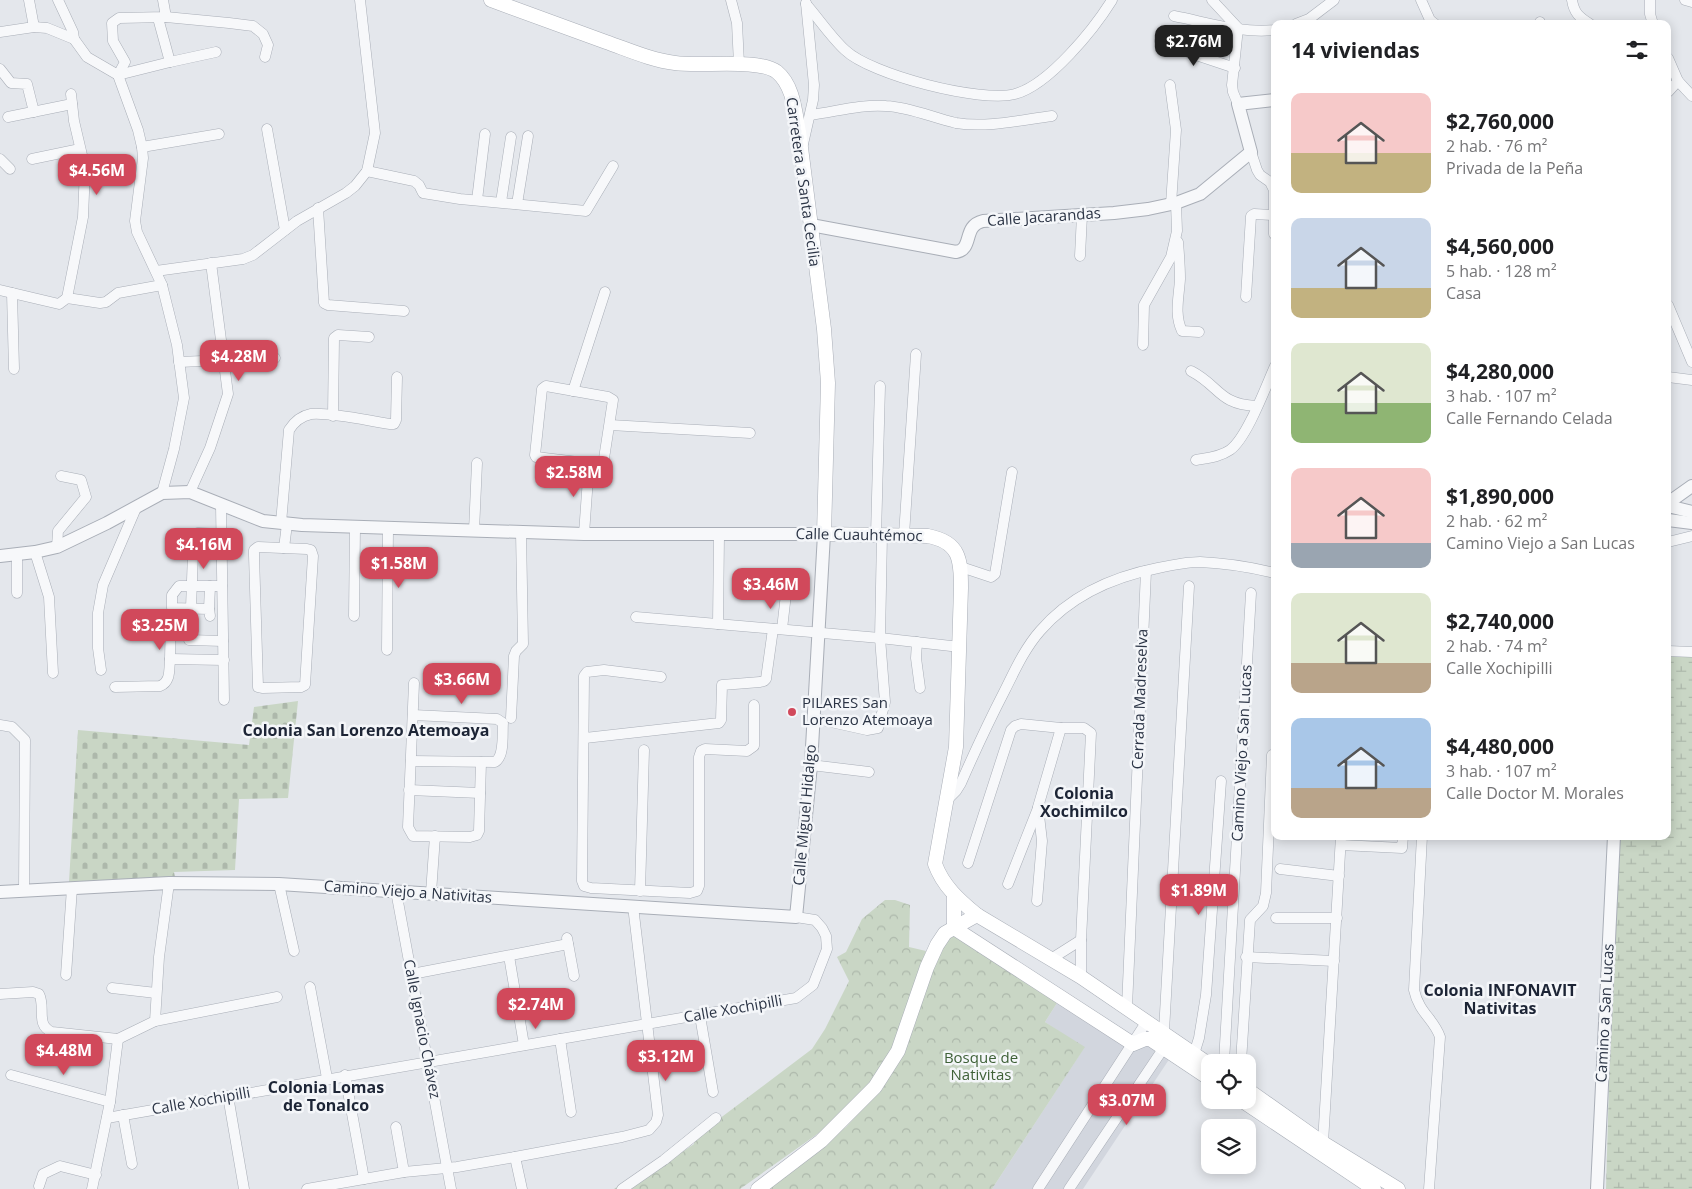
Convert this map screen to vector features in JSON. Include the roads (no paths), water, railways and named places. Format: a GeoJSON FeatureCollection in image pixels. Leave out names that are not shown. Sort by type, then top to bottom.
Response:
{"type":"FeatureCollection","features":[{"type":"Feature","properties":{"kind":"main road","name":"Carretera a Santa Cecilia"},"geometry":{"type":"LineString","coordinates":[[491,0],[657,60],[695,65],[739,64],[764,67],[776,71],[788,86],[793,102],[801,150],[824,329],[828,383],[824,534]]}},
{"type":"Feature","properties":{"kind":"main road","name":"Calle Cuauhtémoc"},"geometry":{"type":"LineString","coordinates":[[824,534],[928,536],[944,540],[956,551],[962,567]]}},
{"type":"Feature","properties":{"kind":"main road"},"geometry":{"type":"LineString","coordinates":[[962,567],[956,747],[935,864],[940,876],[954,896],[977,915],[1081,977],[1201,1059]]}},
{"type":"Feature","properties":{"kind":"main road"},"geometry":{"type":"LineString","coordinates":[[954,896],[954,928]]}},
{"type":"Feature","properties":{"kind":"main road"},"geometry":{"type":"LineString","coordinates":[[758,1189],[821,1141],[875,1087],[898,1051],[927,967],[937,944],[945,934],[977,915]]}},
{"type":"Feature","properties":{"kind":"main road"},"geometry":{"type":"LineString","coordinates":[[954,928],[1133,1044],[1145,1038],[1150,1039],[1201,1073]]}},
{"type":"Feature","properties":{"kind":"main road"},"geometry":{"type":"LineString","coordinates":[[1256,1096],[1323,1143],[1379,1186]]}},
{"type":"Feature","properties":{"kind":"main road"},"geometry":{"type":"LineString","coordinates":[[1255,1109],[1379,1186],[1398,1189]]}},
{"type":"Feature","properties":{"kind":"street"},"geometry":{"type":"LineString","coordinates":[[29,0],[34,26]]}},
{"type":"Feature","properties":{"kind":"street"},"geometry":{"type":"LineString","coordinates":[[58,0],[74,32],[74,39]]}},
{"type":"Feature","properties":{"kind":"street"},"geometry":{"type":"LineString","coordinates":[[163,0],[162,18],[170,62]]}},
{"type":"Feature","properties":{"kind":"street"},"geometry":{"type":"LineString","coordinates":[[156,271],[243,259],[253,255],[284,230],[351,190],[362,179],[367,171],[375,133],[360,0]]}},
{"type":"Feature","properties":{"kind":"street"},"geometry":{"type":"LineString","coordinates":[[731,0],[737,23],[739,64]]}},
{"type":"Feature","properties":{"kind":"street"},"geometry":{"type":"LineString","coordinates":[[806,2],[845,50],[861,62],[878,70],[926,84],[976,94],[998,96],[1016,94],[1055,69],[1104,14],[1112,0]]}},
{"type":"Feature","properties":{"kind":"street"},"geometry":{"type":"LineString","coordinates":[[1212,0],[1238,28],[1232,85],[1233,92],[1257,170],[1271,184]]}},
{"type":"Feature","properties":{"kind":"street"},"geometry":{"type":"LineString","coordinates":[[1306,20],[1334,0]]}},
{"type":"Feature","properties":{"kind":"street"},"geometry":{"type":"LineString","coordinates":[[1421,0],[1430,20]]}},
{"type":"Feature","properties":{"kind":"street"},"geometry":{"type":"LineString","coordinates":[[1572,0],[1573,8],[1578,16],[1584,20]]}},
{"type":"Feature","properties":{"kind":"street"},"geometry":{"type":"LineString","coordinates":[[1650,0],[1652,20]]}},
{"type":"Feature","properties":{"kind":"street"},"geometry":{"type":"LineString","coordinates":[[1685,0],[1692,2]]}},
{"type":"Feature","properties":{"kind":"street"},"geometry":{"type":"LineString","coordinates":[[801,150],[810,115],[814,85],[806,2]]}},
{"type":"Feature","properties":{"kind":"street"},"geometry":{"type":"LineString","coordinates":[[1174,16],[1257,31],[1271,30]]}},
{"type":"Feature","properties":{"kind":"street"},"geometry":{"type":"LineString","coordinates":[[118,75],[125,62],[113,42],[112,23],[119,18],[162,18],[228,22],[253,26],[263,34],[268,45],[265,58]]}},
{"type":"Feature","properties":{"kind":"street"},"geometry":{"type":"LineString","coordinates":[[4,31],[34,26],[47,28],[74,39],[87,57],[118,75],[142,147],[143,158],[135,221],[137,232],[162,285],[177,345],[184,398],[174,448],[162,492]]}},
{"type":"Feature","properties":{"kind":"street"},"geometry":{"type":"LineString","coordinates":[[1160,41],[1179,45],[1190,53],[1235,68]]}},
{"type":"Feature","properties":{"kind":"street"},"geometry":{"type":"LineString","coordinates":[[118,75],[216,52]]}},
{"type":"Feature","properties":{"kind":"street"},"geometry":{"type":"LineString","coordinates":[[1671,65],[1678,81],[1692,96]]}},
{"type":"Feature","properties":{"kind":"street"},"geometry":{"type":"LineString","coordinates":[[0,69],[11,83],[27,84],[34,112]]}},
{"type":"Feature","properties":{"kind":"street"},"geometry":{"type":"LineString","coordinates":[[1671,89],[1678,81]]}},
{"type":"Feature","properties":{"kind":"street"},"geometry":{"type":"LineString","coordinates":[[1170,85],[1176,130],[1173,204],[1180,277],[1177,314],[1182,331],[1199,332]]}},
{"type":"Feature","properties":{"kind":"street"},"geometry":{"type":"LineString","coordinates":[[0,290],[60,304],[67,298],[83,217],[85,168],[70,94]]}},
{"type":"Feature","properties":{"kind":"street"},"geometry":{"type":"LineString","coordinates":[[1238,104],[1271,100]]}},
{"type":"Feature","properties":{"kind":"street"},"geometry":{"type":"LineString","coordinates":[[8,117],[72,104]]}},
{"type":"Feature","properties":{"kind":"street"},"geometry":{"type":"LineString","coordinates":[[810,115],[863,107],[886,106],[958,123],[986,124],[1052,116]]}},
{"type":"Feature","properties":{"kind":"street"},"geometry":{"type":"LineString","coordinates":[[266,129],[284,230]]}},
{"type":"Feature","properties":{"kind":"street"},"geometry":{"type":"LineString","coordinates":[[142,147],[219,134]]}},
{"type":"Feature","properties":{"kind":"street"},"geometry":{"type":"LineString","coordinates":[[477,200],[485,134]]}},
{"type":"Feature","properties":{"kind":"street"},"geometry":{"type":"LineString","coordinates":[[517,204],[528,136]]}},
{"type":"Feature","properties":{"kind":"street"},"geometry":{"type":"LineString","coordinates":[[501,202],[510,137]]}},
{"type":"Feature","properties":{"kind":"street"},"geometry":{"type":"LineString","coordinates":[[32,159],[80,149]]}},
{"type":"Feature","properties":{"kind":"street","name":"Calle Jacarandas"},"geometry":{"type":"LineString","coordinates":[[811,226],[956,252],[962,251],[966,247],[971,227],[976,222],[1148,209],[1173,204],[1200,194],[1251,152]]}},
{"type":"Feature","properties":{"kind":"street"},"geometry":{"type":"LineString","coordinates":[[0,159],[10,169]]}},
{"type":"Feature","properties":{"kind":"street"},"geometry":{"type":"LineString","coordinates":[[367,171],[414,182],[419,185],[422,193],[586,211],[613,166]]}},
{"type":"Feature","properties":{"kind":"street"},"geometry":{"type":"LineString","coordinates":[[318,208],[324,303],[328,305],[404,311]]}},
{"type":"Feature","properties":{"kind":"street"},"geometry":{"type":"LineString","coordinates":[[1246,297],[1251,216],[1254,214],[1271,215]]}},
{"type":"Feature","properties":{"kind":"street"},"geometry":{"type":"LineString","coordinates":[[1080,256],[1082,215]]}},
{"type":"Feature","properties":{"kind":"street"},"geometry":{"type":"LineString","coordinates":[[1143,345],[1144,304],[1171,257],[1177,231]]}},
{"type":"Feature","properties":{"kind":"street"},"geometry":{"type":"LineString","coordinates":[[0,556],[35,552],[56,547],[136,508],[162,492],[190,492],[210,448],[228,394],[210,263]]}},
{"type":"Feature","properties":{"kind":"street"},"geometry":{"type":"LineString","coordinates":[[67,298],[100,303],[106,302],[118,293],[162,285]]}},
{"type":"Feature","properties":{"kind":"street"},"geometry":{"type":"LineString","coordinates":[[573,391],[605,292]]}},
{"type":"Feature","properties":{"kind":"street"},"geometry":{"type":"LineString","coordinates":[[12,293],[14,369]]}},
{"type":"Feature","properties":{"kind":"street"},"geometry":{"type":"LineString","coordinates":[[1671,312],[1692,362]]}},
{"type":"Feature","properties":{"kind":"street"},"geometry":{"type":"LineString","coordinates":[[333,416],[334,338],[338,335],[369,337]]}},
{"type":"Feature","properties":{"kind":"street"},"geometry":{"type":"LineString","coordinates":[[904,535],[916,354]]}},
{"type":"Feature","properties":{"kind":"street"},"geometry":{"type":"LineString","coordinates":[[179,362],[275,358]]}},
{"type":"Feature","properties":{"kind":"street"},"geometry":{"type":"LineString","coordinates":[[1191,370],[1200,375],[1226,400],[1244,406],[1256,406]]}},
{"type":"Feature","properties":{"kind":"street"},"geometry":{"type":"LineString","coordinates":[[1196,460],[1228,452],[1236,446],[1271,374]]}},
{"type":"Feature","properties":{"kind":"street"},"geometry":{"type":"LineString","coordinates":[[284,548],[289,430],[295,422],[311,414],[394,424],[396,420],[397,377]]}},
{"type":"Feature","properties":{"kind":"street"},"geometry":{"type":"LineString","coordinates":[[1671,377],[1692,380]]}},
{"type":"Feature","properties":{"kind":"street"},"geometry":{"type":"LineString","coordinates":[[546,386],[573,391],[611,398],[613,400],[604,464],[601,466],[539,458],[535,455],[542,389],[546,386]]}},
{"type":"Feature","properties":{"kind":"street"},"geometry":{"type":"LineString","coordinates":[[813,718],[867,730],[878,728],[885,702],[880,638],[880,386]]}},
{"type":"Feature","properties":{"kind":"street"},"geometry":{"type":"LineString","coordinates":[[610,425],[750,432]]}},
{"type":"Feature","properties":{"kind":"street"},"geometry":{"type":"LineString","coordinates":[[474,531],[477,463]]}},
{"type":"Feature","properties":{"kind":"street"},"geometry":{"type":"LineString","coordinates":[[584,534],[589,464]]}},
{"type":"Feature","properties":{"kind":"street"},"geometry":{"type":"LineString","coordinates":[[962,567],[991,577],[994,576],[1012,472]]}},
{"type":"Feature","properties":{"kind":"street"},"geometry":{"type":"LineString","coordinates":[[56,547],[58,532],[86,497],[81,480],[61,476]]}},
{"type":"Feature","properties":{"kind":"street"},"geometry":{"type":"LineString","coordinates":[[1671,503],[1692,486]]}},
{"type":"Feature","properties":{"kind":"street","name":"Calle Cuauhtémoc"},"geometry":{"type":"LineString","coordinates":[[190,492],[263,521],[284,523],[584,534],[824,534]]}},
{"type":"Feature","properties":{"kind":"street"},"geometry":{"type":"LineString","coordinates":[[221,505],[224,700]]}},
{"type":"Feature","properties":{"kind":"street"},"geometry":{"type":"LineString","coordinates":[[1671,506],[1692,512]]}},
{"type":"Feature","properties":{"kind":"street"},"geometry":{"type":"LineString","coordinates":[[101,670],[98,648],[98,614],[103,585],[136,508]]}},
{"type":"Feature","properties":{"kind":"street"},"geometry":{"type":"LineString","coordinates":[[1671,520],[1692,523]]}},
{"type":"Feature","properties":{"kind":"street"},"geometry":{"type":"LineString","coordinates":[[354,616],[355,527]]}},
{"type":"Feature","properties":{"kind":"street"},"geometry":{"type":"LineString","coordinates":[[387,650],[388,528]]}},
{"type":"Feature","properties":{"kind":"street"},"geometry":{"type":"LineString","coordinates":[[512,718],[514,656],[523,644],[520,532]]}},
{"type":"Feature","properties":{"kind":"street"},"geometry":{"type":"LineString","coordinates":[[190,659],[189,640],[193,553],[198,533],[222,534]]}},
{"type":"Feature","properties":{"kind":"street","name":"Calle Miguel Hidalgo"},"geometry":{"type":"LineString","coordinates":[[796,917],[812,765],[824,534]]}},
{"type":"Feature","properties":{"kind":"street"},"geometry":{"type":"LineString","coordinates":[[718,624],[719,535]]}},
{"type":"Feature","properties":{"kind":"street"},"geometry":{"type":"LineString","coordinates":[[1671,541],[1692,536]]}},
{"type":"Feature","properties":{"kind":"street"},"geometry":{"type":"LineString","coordinates":[[258,547],[284,548],[307,548],[311,550],[313,556],[305,685],[301,688],[263,688],[258,687],[254,550],[258,547]]}},
{"type":"Feature","properties":{"kind":"street"},"geometry":{"type":"LineString","coordinates":[[35,552],[49,597],[53,672]]}},
{"type":"Feature","properties":{"kind":"street"},"geometry":{"type":"LineString","coordinates":[[193,553],[222,552]]}},
{"type":"Feature","properties":{"kind":"street"},"geometry":{"type":"LineString","coordinates":[[17,554],[17,593]]}},
{"type":"Feature","properties":{"kind":"street"},"geometry":{"type":"LineString","coordinates":[[945,802],[961,783],[991,716],[1016,667],[1040,632],[1066,606],[1113,580],[1182,563],[1198,562],[1248,567],[1271,572]]}},
{"type":"Feature","properties":{"kind":"street","name":"Cerrada Madreselva"},"geometry":{"type":"LineString","coordinates":[[1127,1007],[1146,571]]}},
{"type":"Feature","properties":{"kind":"street"},"geometry":{"type":"LineString","coordinates":[[190,612],[172,608],[172,595],[179,586],[222,586]]}},
{"type":"Feature","properties":{"kind":"street"},"geometry":{"type":"LineString","coordinates":[[210,586],[210,612]]}},
{"type":"Feature","properties":{"kind":"street"},"geometry":{"type":"LineString","coordinates":[[1069,1189],[1163,1049],[1189,586]]}},
{"type":"Feature","properties":{"kind":"street","name":"Camino Viejo a San Lucas"},"geometry":{"type":"LineString","coordinates":[[1224,1054],[1251,593]]}},
{"type":"Feature","properties":{"kind":"street"},"geometry":{"type":"LineString","coordinates":[[584,738],[719,723],[721,720],[722,685],[760,682],[766,679],[786,594]]}},
{"type":"Feature","properties":{"kind":"street"},"geometry":{"type":"LineString","coordinates":[[115,687],[160,686],[167,681],[170,659],[171,614],[210,612],[223,616]]}},
{"type":"Feature","properties":{"kind":"street"},"geometry":{"type":"LineString","coordinates":[[636,617],[880,638],[960,647]]}},
{"type":"Feature","properties":{"kind":"street"},"geometry":{"type":"LineString","coordinates":[[189,640],[223,642]]}},
{"type":"Feature","properties":{"kind":"street"},"geometry":{"type":"LineString","coordinates":[[917,642],[916,658],[920,688]]}},
{"type":"Feature","properties":{"kind":"street"},"geometry":{"type":"LineString","coordinates":[[1671,650],[1692,652]]}},
{"type":"Feature","properties":{"kind":"street"},"geometry":{"type":"LineString","coordinates":[[170,659],[224,660]]}},
{"type":"Feature","properties":{"kind":"street"},"geometry":{"type":"LineString","coordinates":[[661,677],[604,670],[588,672],[584,676],[582,881],[584,886],[640,891],[690,893],[697,891],[699,886],[699,757],[701,751],[705,749],[751,749],[754,746],[754,705]]}},
{"type":"Feature","properties":{"kind":"street"},"geometry":{"type":"LineString","coordinates":[[414,683],[408,827],[414,836],[476,835],[479,831],[481,762]]}},
{"type":"Feature","properties":{"kind":"street"},"geometry":{"type":"LineString","coordinates":[[411,761],[498,761],[501,754],[503,723],[496,719],[413,715]]}},
{"type":"Feature","properties":{"kind":"street"},"geometry":{"type":"LineString","coordinates":[[968,863],[1011,730],[1021,724],[1084,728],[1091,733],[1080,940],[1081,977]]}},
{"type":"Feature","properties":{"kind":"street"},"geometry":{"type":"LineString","coordinates":[[0,725],[12,727],[25,740],[24,890]]}},
{"type":"Feature","properties":{"kind":"street"},"geometry":{"type":"LineString","coordinates":[[1008,884],[1038,807],[1061,728]]}},
{"type":"Feature","properties":{"kind":"street"},"geometry":{"type":"LineString","coordinates":[[640,891],[644,750]]}},
{"type":"Feature","properties":{"kind":"street"},"geometry":{"type":"LineString","coordinates":[[812,765],[869,772]]}},
{"type":"Feature","properties":{"kind":"street"},"geometry":{"type":"LineString","coordinates":[[1241,1054],[1246,957],[1250,920],[1264,906],[1266,893],[1271,778]]}},
{"type":"Feature","properties":{"kind":"street"},"geometry":{"type":"LineString","coordinates":[[1194,1054],[1199,1038],[1206,995],[1221,781]]}},
{"type":"Feature","properties":{"kind":"street"},"geometry":{"type":"LineString","coordinates":[[409,790],[480,793]]}},
{"type":"Feature","properties":{"kind":"street"},"geometry":{"type":"LineString","coordinates":[[1037,901],[1042,841],[1038,807]]}},
{"type":"Feature","properties":{"kind":"street"},"geometry":{"type":"LineString","coordinates":[[431,893],[435,836]]}},
{"type":"Feature","properties":{"kind":"street"},"geometry":{"type":"LineString","coordinates":[[1323,1143],[1341,841],[1402,848],[1403,840]]}},
{"type":"Feature","properties":{"kind":"street"},"geometry":{"type":"LineString","coordinates":[[1422,840],[1414,990],[1416,1000],[1425,1015],[1438,1030],[1440,1037],[1429,1189]]}},
{"type":"Feature","properties":{"kind":"street","name":"Camino a San Lucas"},"geometry":{"type":"LineString","coordinates":[[1597,1189],[1614,840]]}},
{"type":"Feature","properties":{"kind":"street"},"geometry":{"type":"LineString","coordinates":[[1280,870],[1339,876]]}},
{"type":"Feature","properties":{"kind":"street"},"geometry":{"type":"LineString","coordinates":[[155,1021],[156,993],[170,883]]}},
{"type":"Feature","properties":{"kind":"street","name":"Camino Viejo a Nativitas"},"geometry":{"type":"LineString","coordinates":[[0,892],[170,883],[279,884],[396,890],[796,917],[815,920]]}},
{"type":"Feature","properties":{"kind":"street"},"geometry":{"type":"LineString","coordinates":[[279,884],[294,950]]}},
{"type":"Feature","properties":{"kind":"street"},"geometry":{"type":"LineString","coordinates":[[66,975],[72,888]]}},
{"type":"Feature","properties":{"kind":"street","name":"Calle Ignacio Chávez"},"geometry":{"type":"LineString","coordinates":[[396,890],[451,1189]]}},
{"type":"Feature","properties":{"kind":"street"},"geometry":{"type":"LineString","coordinates":[[307,1189],[352,1185],[364,1179],[404,1172],[515,1157],[622,1137],[649,1130],[656,1122],[658,1115],[633,906]]}},
{"type":"Feature","properties":{"kind":"street"},"geometry":{"type":"LineString","coordinates":[[1276,918],[1337,918]]}},
{"type":"Feature","properties":{"kind":"street","name":"Calle Xochipilli"},"geometry":{"type":"LineString","coordinates":[[107,1118],[345,1075],[700,1016],[796,998],[812,985],[827,949],[826,936],[815,920]]}},
{"type":"Feature","properties":{"kind":"street"},"geometry":{"type":"LineString","coordinates":[[1051,959],[1080,940]]}},
{"type":"Feature","properties":{"kind":"street"},"geometry":{"type":"LineString","coordinates":[[412,974],[508,956],[568,941],[574,976]]}},
{"type":"Feature","properties":{"kind":"street"},"geometry":{"type":"LineString","coordinates":[[508,956],[524,1045]]}},
{"type":"Feature","properties":{"kind":"street"},"geometry":{"type":"LineString","coordinates":[[1246,957],[1334,961]]}},
{"type":"Feature","properties":{"kind":"street"},"geometry":{"type":"LineString","coordinates":[[112,988],[156,993]]}},
{"type":"Feature","properties":{"kind":"street"},"geometry":{"type":"LineString","coordinates":[[310,988],[328,1078]]}},
{"type":"Feature","properties":{"kind":"street"},"geometry":{"type":"LineString","coordinates":[[0,994],[33,992],[39,994],[41,998],[42,1023],[45,1029],[52,1032],[118,1039],[155,1021],[277,997]]}},
{"type":"Feature","properties":{"kind":"street"},"geometry":{"type":"LineString","coordinates":[[700,1016],[713,1092]]}},
{"type":"Feature","properties":{"kind":"street"},"geometry":{"type":"LineString","coordinates":[[1038,1189],[1147,1021]]}},
{"type":"Feature","properties":{"kind":"street"},"geometry":{"type":"LineString","coordinates":[[92,1189],[110,1102],[118,1039]]}},
{"type":"Feature","properties":{"kind":"street"},"geometry":{"type":"LineString","coordinates":[[560,1039],[571,1112]]}},
{"type":"Feature","properties":{"kind":"street"},"geometry":{"type":"LineString","coordinates":[[11,1075],[110,1102]]}},
{"type":"Feature","properties":{"kind":"street"},"geometry":{"type":"LineString","coordinates":[[345,1075],[364,1179]]}},
{"type":"Feature","properties":{"kind":"street"},"geometry":{"type":"LineString","coordinates":[[228,1096],[244,1189]]}},
{"type":"Feature","properties":{"kind":"street"},"geometry":{"type":"LineString","coordinates":[[123,1115],[132,1164]]}},
{"type":"Feature","properties":{"kind":"street"},"geometry":{"type":"LineString","coordinates":[[622,1189],[664,1160],[716,1118]]}},
{"type":"Feature","properties":{"kind":"street"},"geometry":{"type":"LineString","coordinates":[[396,1128],[404,1172]]}},
{"type":"Feature","properties":{"kind":"street"},"geometry":{"type":"LineString","coordinates":[[515,1157],[522,1189]]}},
{"type":"Feature","properties":{"kind":"street"},"geometry":{"type":"LineString","coordinates":[[39,1186],[43,1174],[60,1166],[96,1175]]}},
{"type":"Feature","properties":{"kind":"place","name":"PILARES San Lorenzo Atemoaya"},"geometry":{"type":"Point","coordinates":[792,712]}},
{"type":"Feature","properties":{"kind":"district","name":"Colonia San Lorenzo Atemoaya"},"geometry":{"type":"Point","coordinates":[366,730]}},
{"type":"Feature","properties":{"kind":"district","name":"Colonia Xochimilco"},"geometry":{"type":"Point","coordinates":[1084,802]}},
{"type":"Feature","properties":{"kind":"district","name":"Colonia INFONAVIT Nativitas"},"geometry":{"type":"Point","coordinates":[1500,999]}},
{"type":"Feature","properties":{"kind":"district","name":"Colonia Lomas de Tonalco"},"geometry":{"type":"Point","coordinates":[326,1096]}},
{"type":"Feature","properties":{"kind":"park label","name":"Bosque de Nativitas"},"geometry":{"type":"Point","coordinates":[981,1066]}}]}
